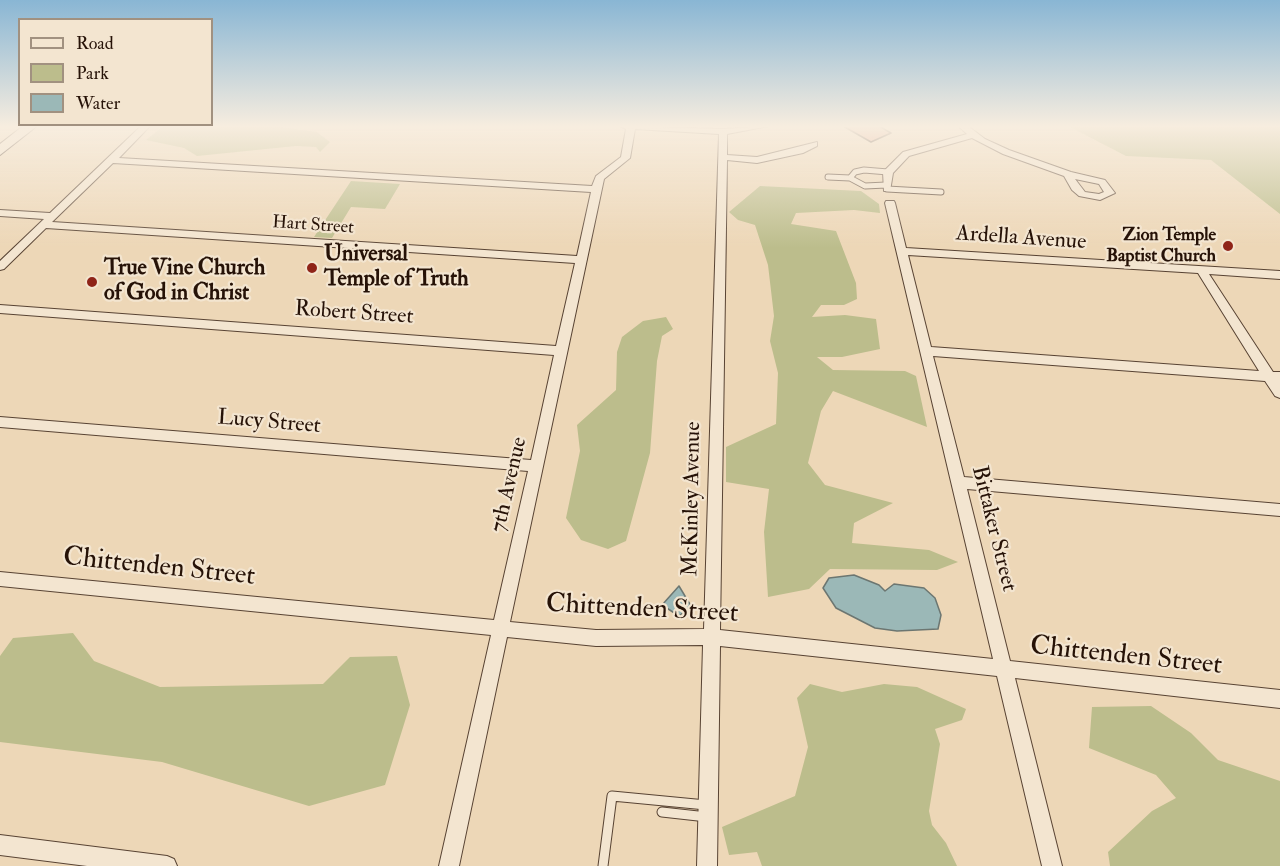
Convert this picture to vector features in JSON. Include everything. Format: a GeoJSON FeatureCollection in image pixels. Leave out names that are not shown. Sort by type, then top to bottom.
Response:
{"type":"FeatureCollection","features":[{"type":"Feature","properties":{"kind":"street"},"geometry":{"type":"LineString","coordinates":[[0,267],[105,166]]}},
{"type":"Feature","properties":{"kind":"street"},"geometry":{"type":"LineString","coordinates":[[219,166],[596,189]]}},
{"type":"Feature","properties":{"kind":"street","name":"7th Avenue"},"geometry":{"type":"LineString","coordinates":[[449,866],[596,189],[601,174],[612,166]]}},
{"type":"Feature","properties":{"kind":"street","name":"McKinley Avenue"},"geometry":{"type":"LineString","coordinates":[[707,866],[722,166]]}},
{"type":"Feature","properties":{"kind":"street"},"geometry":{"type":"LineString","coordinates":[[888,192],[888,172],[893,166]]}},
{"type":"Feature","properties":{"kind":"street"},"geometry":{"type":"LineString","coordinates":[[1047,166],[1068,174]]}},
{"type":"Feature","properties":{"kind":"street","name":"Bittaker Street"},"geometry":{"type":"LineString","coordinates":[[888,192],[1052,866]]}},
{"type":"Feature","properties":{"kind":"street"},"geometry":{"type":"LineString","coordinates":[[0,213],[53,216]]}},
{"type":"Feature","properties":{"kind":"street","name":"Hart Street"},"geometry":{"type":"LineString","coordinates":[[44,225],[580,260]]}},
{"type":"Feature","properties":{"kind":"street","name":"Ardella Avenue"},"geometry":{"type":"LineString","coordinates":[[903,251],[1280,275]]}},
{"type":"Feature","properties":{"kind":"street"},"geometry":{"type":"LineString","coordinates":[[1201,270],[1275,376],[1280,393]]}},
{"type":"Feature","properties":{"kind":"street","name":"Robert Street"},"geometry":{"type":"LineString","coordinates":[[0,309],[561,351]]}},
{"type":"Feature","properties":{"kind":"street"},"geometry":{"type":"LineString","coordinates":[[927,351],[1275,376]]}},
{"type":"Feature","properties":{"kind":"street","name":"Lucy Street"},"geometry":{"type":"LineString","coordinates":[[0,422],[535,466]]}},
{"type":"Feature","properties":{"kind":"street"},"geometry":{"type":"LineString","coordinates":[[960,483],[1280,510]]}},
{"type":"Feature","properties":{"kind":"street","name":"Chittenden Street"},"geometry":{"type":"LineString","coordinates":[[0,579],[596,638],[713,638],[940,660],[1280,699]]}},
{"type":"Feature","properties":{"kind":"street"},"geometry":{"type":"LineString","coordinates":[[0,845],[167,866]]}},
{"type":"Feature","properties":{"kind":"lane"},"geometry":{"type":"LineString","coordinates":[[850,178],[855,172],[864,170],[888,172]]}},
{"type":"Feature","properties":{"kind":"lane"},"geometry":{"type":"LineString","coordinates":[[828,177],[850,178],[865,186],[888,192],[941,192]]}},
{"type":"Feature","properties":{"kind":"lane"},"geometry":{"type":"LineString","coordinates":[[603,866],[612,796],[708,811]]}},
{"type":"Feature","properties":{"kind":"lane"},"geometry":{"type":"LineString","coordinates":[[662,812],[708,811]]}},
{"type":"Feature","properties":{"kind":"green space"},"geometry":{"type":"Polygon","coordinates":[[[1219,166],[1280,166],[1280,214],[1219,166]]]}},
{"type":"Feature","properties":{"kind":"green space"},"geometry":{"type":"Polygon","coordinates":[[[351,181],[400,184],[385,209],[351,207],[332,238],[314,237],[351,181]]]}},
{"type":"Feature","properties":{"kind":"green space"},"geometry":{"type":"Polygon","coordinates":[[[760,186],[861,191],[879,204],[880,213],[854,210],[796,213],[791,224],[836,231],[856,283],[857,299],[844,305],[821,305],[812,317],[845,315],[876,319],[880,349],[842,357],[817,357],[833,370],[905,371],[916,376],[927,427],[833,391],[821,411],[808,463],[825,485],[893,503],[854,523],[852,543],[929,550],[958,562],[937,570],[830,569],[809,589],[768,597],[764,532],[769,489],[726,482],[726,447],[776,424],[778,373],[770,341],[774,316],[768,265],[755,225],[738,220],[729,212],[760,186]]]}},
{"type":"Feature","properties":{"kind":"green space"},"geometry":{"type":"Polygon","coordinates":[[[666,317],[673,329],[662,336],[657,361],[650,453],[626,541],[608,549],[581,540],[566,518],[580,451],[577,425],[616,390],[617,352],[622,337],[643,321],[666,317]]]}},
{"type":"Feature","properties":{"kind":"green space"},"geometry":{"type":"Polygon","coordinates":[[[73,633],[94,661],[160,687],[323,684],[350,657],[397,656],[410,705],[385,785],[309,806],[162,762],[0,742],[0,656],[13,638],[73,633]]]}},
{"type":"Feature","properties":{"kind":"green space"},"geometry":{"type":"Polygon","coordinates":[[[810,684],[842,692],[884,684],[917,687],[966,709],[962,720],[935,729],[940,744],[929,811],[932,825],[946,843],[957,866],[762,866],[757,852],[729,855],[722,827],[795,796],[808,747],[797,698],[810,684]]]}},
{"type":"Feature","properties":{"kind":"green space"},"geometry":{"type":"Polygon","coordinates":[[[1151,706],[1191,733],[1218,760],[1280,781],[1280,866],[1110,866],[1108,852],[1152,811],[1176,798],[1156,775],[1089,748],[1092,707],[1151,706]]]}},
{"type":"Feature","properties":{"kind":"water"},"geometry":{"type":"Polygon","coordinates":[[[854,575],[879,585],[885,591],[894,584],[924,588],[935,598],[941,615],[938,629],[897,631],[875,628],[836,608],[823,588],[829,578],[854,575]]]}},
{"type":"Feature","properties":{"kind":"water"},"geometry":{"type":"Polygon","coordinates":[[[679,586],[691,606],[679,616],[662,605],[679,586]]]}},
{"type":"Feature","properties":{"kind":"place","name":"Zion Temple Baptist Church"},"geometry":{"type":"Point","coordinates":[1228,246]}},
{"type":"Feature","properties":{"kind":"place","name":"Universal Temple of Truth"},"geometry":{"type":"Point","coordinates":[312,268]}},
{"type":"Feature","properties":{"kind":"place","name":"True Vine Church of God in Christ"},"geometry":{"type":"Point","coordinates":[92,282]}}]}
